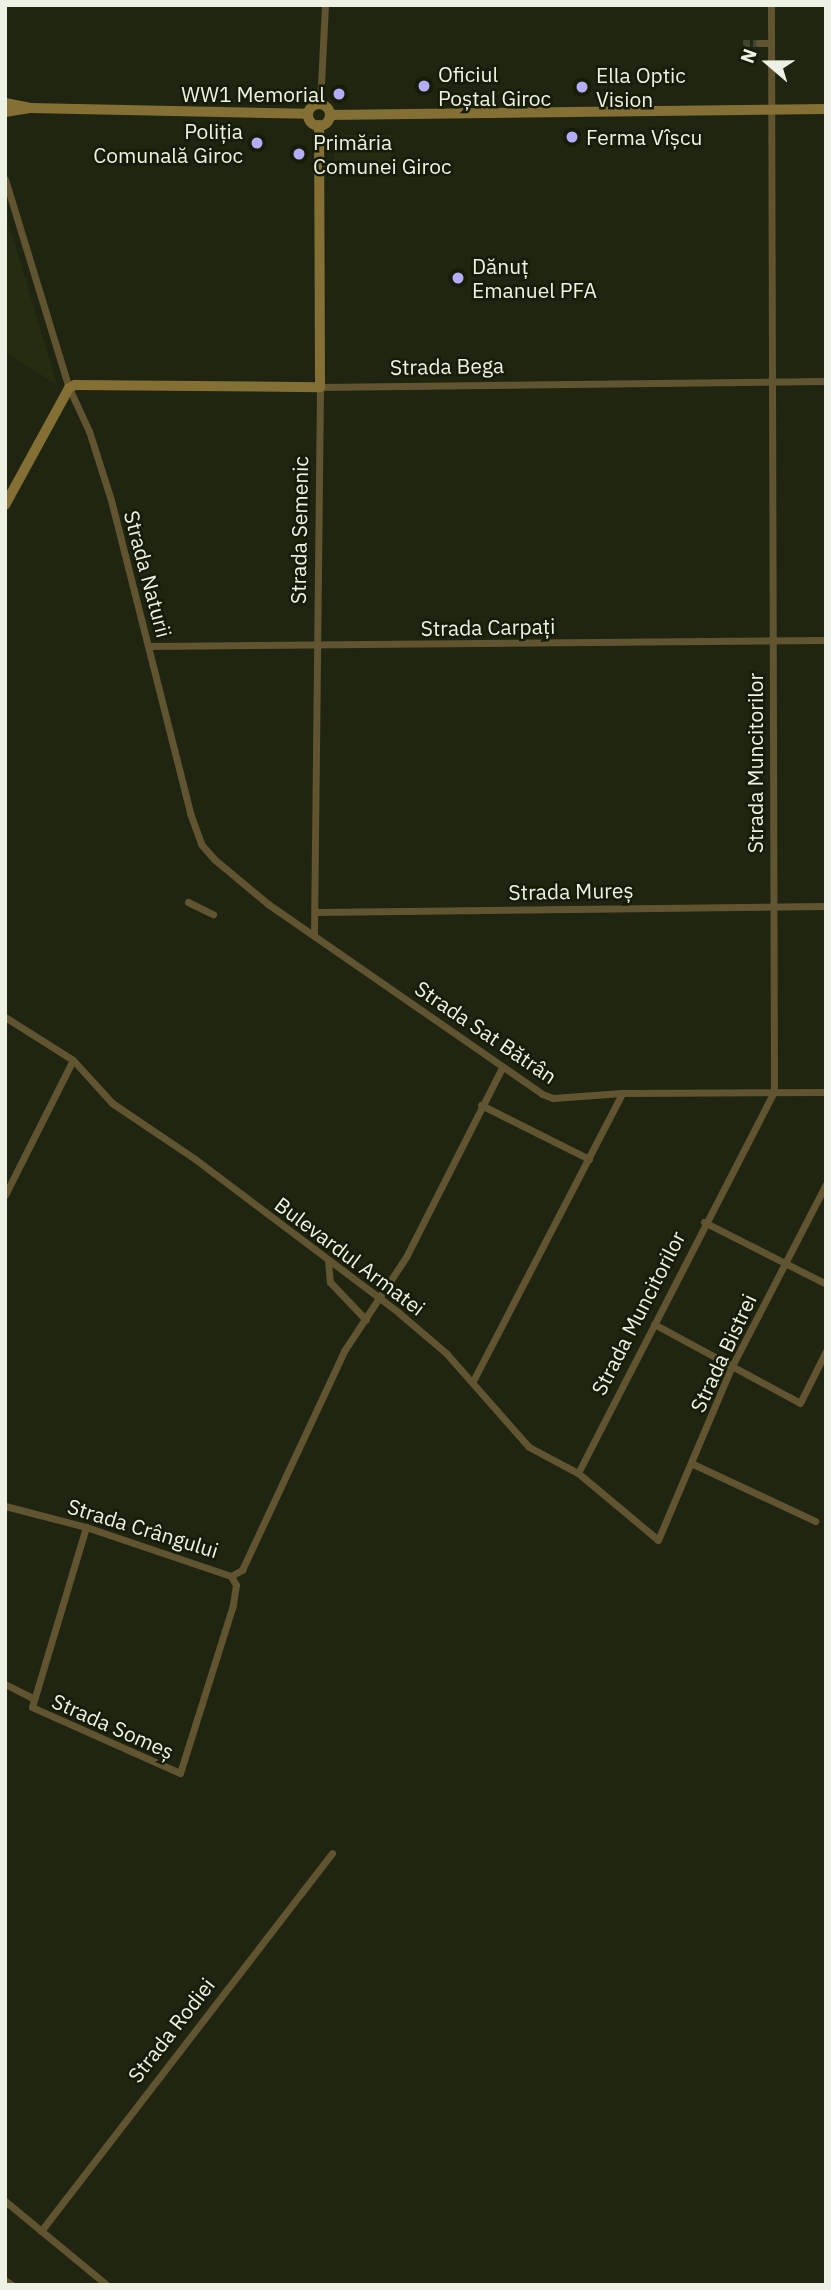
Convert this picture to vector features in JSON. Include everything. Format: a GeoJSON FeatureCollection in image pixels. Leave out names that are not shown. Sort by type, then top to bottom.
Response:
{"type":"FeatureCollection","features":[{"type":"Feature","properties":{"kind":"main road"},"geometry":{"type":"LineString","coordinates":[[5,103],[30,108],[308,114],[320,104],[330,115]]}},
{"type":"Feature","properties":{"kind":"main road"},"geometry":{"type":"LineString","coordinates":[[5,112],[30,108]]}},
{"type":"Feature","properties":{"kind":"main road"},"geometry":{"type":"LineString","coordinates":[[308,114],[319,125],[330,115],[826,109]]}},
{"type":"Feature","properties":{"kind":"main road","name":"Strada Semenic"},"geometry":{"type":"LineString","coordinates":[[319,125],[320,387]]}},
{"type":"Feature","properties":{"kind":"main road","name":"Strada Bega"},"geometry":{"type":"LineString","coordinates":[[69,388],[320,387]]}},
{"type":"Feature","properties":{"kind":"main road"},"geometry":{"type":"LineString","coordinates":[[5,505],[69,388]]}},
{"type":"Feature","properties":{"kind":"street"},"geometry":{"type":"LineString","coordinates":[[320,104],[325,5]]}},
{"type":"Feature","properties":{"kind":"street","name":"Strada Muncitorilor"},"geometry":{"type":"LineString","coordinates":[[578,1473],[704,1222],[774,1092],[771,5]]}},
{"type":"Feature","properties":{"kind":"street"},"geometry":{"type":"LineString","coordinates":[[758,43],[771,43]]}},
{"type":"Feature","properties":{"kind":"street","name":"Strada Naturii"},"geometry":{"type":"LineString","coordinates":[[5,179],[69,388],[89,431],[151,646],[169,732],[201,844],[233,877],[314,935]]}},
{"type":"Feature","properties":{"kind":"street","name":"Strada Bega"},"geometry":{"type":"LineString","coordinates":[[320,387],[826,381]]}},
{"type":"Feature","properties":{"kind":"street","name":"Strada Semenic"},"geometry":{"type":"LineString","coordinates":[[314,935],[320,387]]}},
{"type":"Feature","properties":{"kind":"street","name":"Strada Carpați"},"geometry":{"type":"LineString","coordinates":[[151,646],[317,647],[826,640]]}},
{"type":"Feature","properties":{"kind":"street"},"geometry":{"type":"LineString","coordinates":[[188,902],[213,914]]}},
{"type":"Feature","properties":{"kind":"street","name":"Strada Mureș"},"geometry":{"type":"LineString","coordinates":[[316,912],[826,905]]}},
{"type":"Feature","properties":{"kind":"street","name":"Strada Sat Bătrân"},"geometry":{"type":"LineString","coordinates":[[314,935],[502,1068],[554,1098],[622,1093],[826,1092]]}},
{"type":"Feature","properties":{"kind":"street","name":"Bulevardul Armatei"},"geometry":{"type":"LineString","coordinates":[[5,1017],[73,1060],[112,1103],[195,1158],[328,1261],[382,1299],[434,1341],[473,1381],[529,1447],[578,1473],[658,1540]]}},
{"type":"Feature","properties":{"kind":"street"},"geometry":{"type":"LineString","coordinates":[[5,1195],[73,1060]]}},
{"type":"Feature","properties":{"kind":"street"},"geometry":{"type":"LineString","coordinates":[[231,1576],[243,1570],[344,1351],[382,1299],[502,1068]]}},
{"type":"Feature","properties":{"kind":"street"},"geometry":{"type":"LineString","coordinates":[[473,1381],[622,1093]]}},
{"type":"Feature","properties":{"kind":"street"},"geometry":{"type":"LineString","coordinates":[[481,1105],[589,1159]]}},
{"type":"Feature","properties":{"kind":"street","name":"Strada Bistrei"},"geometry":{"type":"LineString","coordinates":[[658,1540],[693,1464],[731,1368],[826,1184]]}},
{"type":"Feature","properties":{"kind":"street"},"geometry":{"type":"LineString","coordinates":[[704,1222],[826,1284]]}},
{"type":"Feature","properties":{"kind":"street"},"geometry":{"type":"LineString","coordinates":[[328,1261],[330,1282],[366,1320]]}},
{"type":"Feature","properties":{"kind":"street"},"geometry":{"type":"LineString","coordinates":[[654,1324],[800,1403],[826,1350]]}},
{"type":"Feature","properties":{"kind":"street"},"geometry":{"type":"LineString","coordinates":[[693,1464],[815,1521]]}},
{"type":"Feature","properties":{"kind":"street","name":"Strada Crângului"},"geometry":{"type":"LineString","coordinates":[[5,1506],[86,1527],[231,1576],[236,1585],[233,1605],[180,1773]]}},
{"type":"Feature","properties":{"kind":"street"},"geometry":{"type":"LineString","coordinates":[[32,1698],[86,1527]]}},
{"type":"Feature","properties":{"kind":"street","name":"Strada Someș"},"geometry":{"type":"LineString","coordinates":[[5,1684],[32,1698],[38,1713],[180,1773]]}},
{"type":"Feature","properties":{"kind":"street","name":"Strada Rodiei"},"geometry":{"type":"LineString","coordinates":[[41,2231],[332,1853]]}},
{"type":"Feature","properties":{"kind":"street"},"geometry":{"type":"LineString","coordinates":[[5,2201],[107,2285]]}},
{"type":"Feature","properties":{"kind":"street"},"geometry":{"type":"LineString","coordinates":[[5,2280],[12,2285]]}},
{"type":"Feature","properties":{"kind":"shaded area"},"geometry":{"type":"Polygon","coordinates":[[[334,135],[391,135],[391,164],[334,164],[334,135]]]}},
{"type":"Feature","properties":{"kind":"shaded area"},"geometry":{"type":"Polygon","coordinates":[[[5,211],[57,385],[5,352],[5,211]]]}},
{"type":"Feature","properties":{"kind":"tunnel"},"geometry":{"type":"LineString","coordinates":[[743,43],[759,43]]}},
{"type":"Feature","properties":{"kind":"place","name":"Oficiul Poștal Giroc"},"geometry":{"type":"Point","coordinates":[424,86]}},
{"type":"Feature","properties":{"kind":"place","name":"Ella Optic Vision"},"geometry":{"type":"Point","coordinates":[582,87]}},
{"type":"Feature","properties":{"kind":"place","name":"WW1 Memorial"},"geometry":{"type":"Point","coordinates":[339,94]}},
{"type":"Feature","properties":{"kind":"place","name":"Ferma Vîșcu"},"geometry":{"type":"Point","coordinates":[572,137]}},
{"type":"Feature","properties":{"kind":"place","name":"Poliția Comunală Giroc"},"geometry":{"type":"Point","coordinates":[257,143]}},
{"type":"Feature","properties":{"kind":"place","name":"Primăria Comunei Giroc"},"geometry":{"type":"Point","coordinates":[299,154]}},
{"type":"Feature","properties":{"kind":"place","name":"Dănuț Emanuel PFA"},"geometry":{"type":"Point","coordinates":[458,278]}}]}
